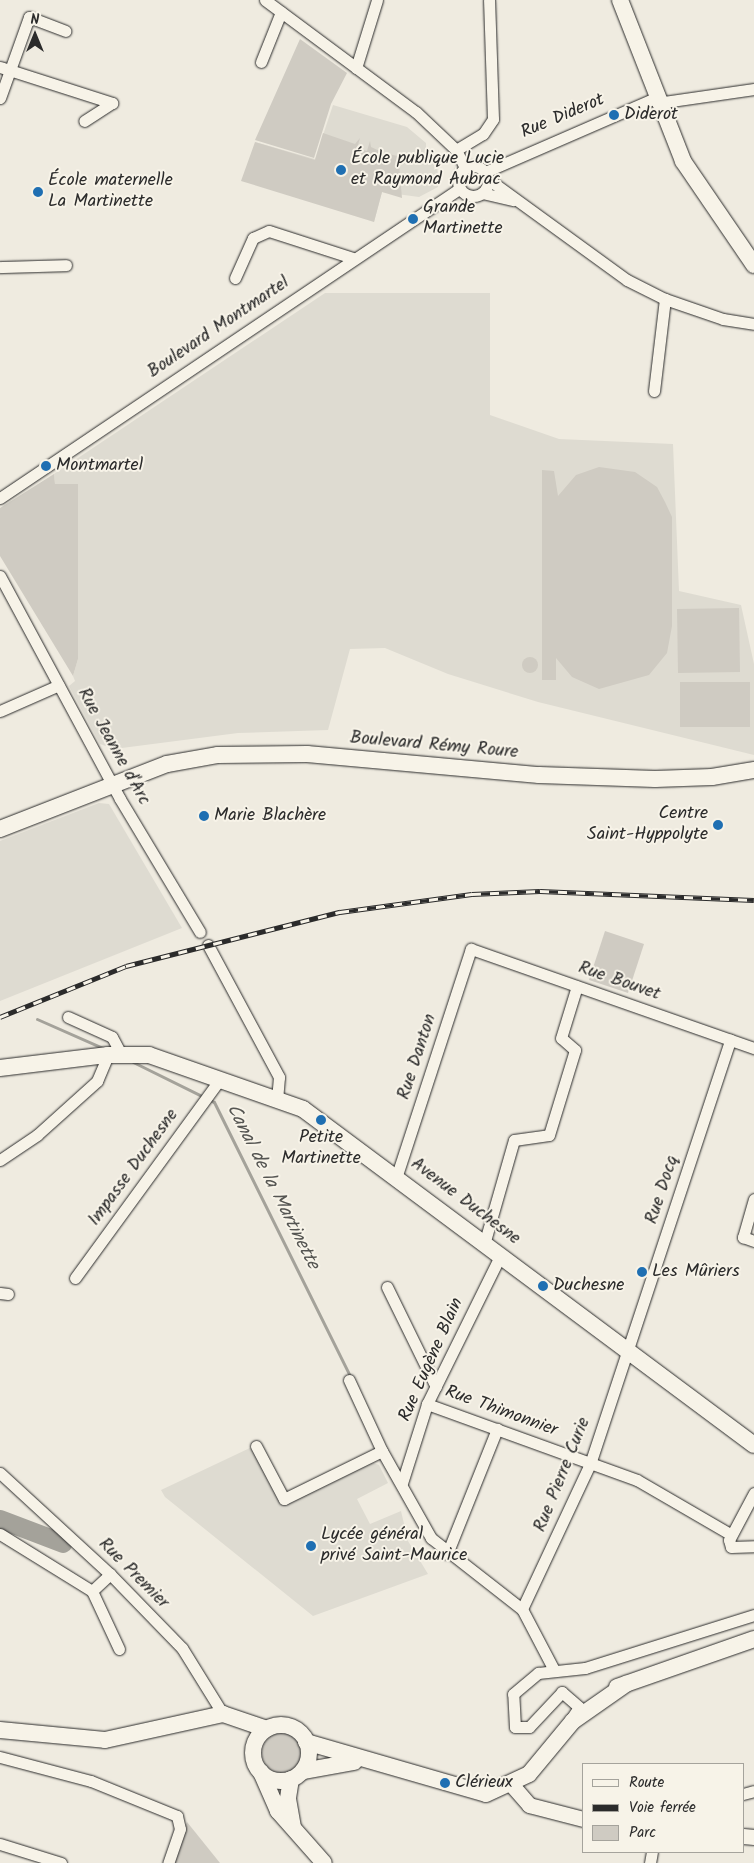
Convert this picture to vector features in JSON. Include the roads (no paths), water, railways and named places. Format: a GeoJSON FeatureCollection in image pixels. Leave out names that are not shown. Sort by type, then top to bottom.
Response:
{"type":"FeatureCollection","features":[{"type":"Feature","properties":{"kind":"main road"},"geometry":{"type":"LineString","coordinates":[[620,0],[656,100],[683,161],[754,265]]}},
{"type":"Feature","properties":{"kind":"main road","name":"Boulevard Rémy Roure"},"geometry":{"type":"LineString","coordinates":[[0,829],[115,784],[189,758],[251,754],[308,754],[539,775],[687,778],[754,770]]}},
{"type":"Feature","properties":{"kind":"main road","name":"Avenue Duchesne"},"geometry":{"type":"LineString","coordinates":[[0,1068],[115,1055],[163,1058],[277,1098],[321,1120],[397,1175],[754,1445]]}},
{"type":"Feature","properties":{"kind":"main road"},"geometry":{"type":"LineString","coordinates":[[511,1779],[532,1758],[577,1705],[594,1694],[754,1640]]}},
{"type":"Feature","properties":{"kind":"main road"},"geometry":{"type":"LineString","coordinates":[[0,1730],[106,1740],[223,1714],[268,1729],[293,1728],[306,1742],[368,1763],[445,1783],[483,1783],[511,1779],[541,1763],[584,1710],[626,1684]]}},
{"type":"Feature","properties":{"kind":"main road"},"geometry":{"type":"LineString","coordinates":[[223,1714],[237,1723],[254,1746],[260,1772],[278,1811],[324,1863]]}},
{"type":"Feature","properties":{"kind":"main road"},"geometry":{"type":"LineString","coordinates":[[254,1746],[268,1729]]}},
{"type":"Feature","properties":{"kind":"main road"},"geometry":{"type":"LineString","coordinates":[[294,1831],[288,1804],[297,1775],[308,1757],[306,1742]]}},
{"type":"Feature","properties":{"kind":"main road"},"geometry":{"type":"LineString","coordinates":[[260,1772],[274,1780],[297,1775],[332,1762],[368,1763]]}},
{"type":"Feature","properties":{"kind":"street"},"geometry":{"type":"LineString","coordinates":[[265,0],[416,112],[456,150],[465,168]]}},
{"type":"Feature","properties":{"kind":"street"},"geometry":{"type":"LineString","coordinates":[[356,68],[377,0]]}},
{"type":"Feature","properties":{"kind":"street"},"geometry":{"type":"LineString","coordinates":[[456,150],[483,134],[493,119],[489,0]]}},
{"type":"Feature","properties":{"kind":"street"},"geometry":{"type":"LineString","coordinates":[[261,62],[281,12]]}},
{"type":"Feature","properties":{"kind":"street"},"geometry":{"type":"LineString","coordinates":[[0,98],[5,68],[29,17],[65,30]]}},
{"type":"Feature","properties":{"kind":"street"},"geometry":{"type":"LineString","coordinates":[[5,68],[112,103],[84,121]]}},
{"type":"Feature","properties":{"kind":"street","name":"Rue Diderot"},"geometry":{"type":"LineString","coordinates":[[486,175],[656,100],[754,89]]}},
{"type":"Feature","properties":{"kind":"street"},"geometry":{"type":"LineString","coordinates":[[519,203],[482,193],[467,196],[459,189],[458,177],[465,168],[478,166],[519,203],[606,268],[665,299],[723,319],[754,324]]}},
{"type":"Feature","properties":{"kind":"street"},"geometry":{"type":"LineString","coordinates":[[482,193],[486,175]]}},
{"type":"Feature","properties":{"kind":"street","name":"Boulevard Montmartel"},"geometry":{"type":"LineString","coordinates":[[0,498],[353,258],[459,189]]}},
{"type":"Feature","properties":{"kind":"street"},"geometry":{"type":"LineString","coordinates":[[235,278],[253,238],[269,231],[353,258]]}},
{"type":"Feature","properties":{"kind":"street"},"geometry":{"type":"LineString","coordinates":[[0,268],[66,265]]}},
{"type":"Feature","properties":{"kind":"street"},"geometry":{"type":"LineString","coordinates":[[654,391],[656,344],[665,299]]}},
{"type":"Feature","properties":{"kind":"street","name":"Rue Jeanne d'Arc"},"geometry":{"type":"LineString","coordinates":[[0,576],[115,784],[200,932]]}},
{"type":"Feature","properties":{"kind":"street"},"geometry":{"type":"LineString","coordinates":[[0,712],[59,684]]}},
{"type":"Feature","properties":{"kind":"street"},"geometry":{"type":"LineString","coordinates":[[208,945],[279,1077],[277,1098]]}},
{"type":"Feature","properties":{"kind":"street","name":"Rue Bouvet"},"geometry":{"type":"LineString","coordinates":[[471,949],[754,1048]]}},
{"type":"Feature","properties":{"kind":"street","name":"Rue Danton"},"geometry":{"type":"LineString","coordinates":[[397,1175],[471,949]]}},
{"type":"Feature","properties":{"kind":"street"},"geometry":{"type":"LineString","coordinates":[[485,1241],[514,1140],[549,1135],[574,1050],[562,1038],[577,986]]}},
{"type":"Feature","properties":{"kind":"street"},"geometry":{"type":"LineString","coordinates":[[0,1160],[37,1135],[97,1081],[115,1055],[112,1037],[68,1017]]}},
{"type":"Feature","properties":{"kind":"street","name":"Rue Docq"},"geometry":{"type":"LineString","coordinates":[[629,1351],[730,1040]]}},
{"type":"Feature","properties":{"kind":"street","name":"Impasse Duchesne"},"geometry":{"type":"LineString","coordinates":[[75,1278],[220,1079]]}},
{"type":"Feature","properties":{"kind":"street"},"geometry":{"type":"LineString","coordinates":[[754,1199],[743,1237],[754,1241]]}},
{"type":"Feature","properties":{"kind":"street","name":"Rue Eugène Blain"},"geometry":{"type":"LineString","coordinates":[[402,1483],[428,1404],[501,1254]]}},
{"type":"Feature","properties":{"kind":"street"},"geometry":{"type":"LineString","coordinates":[[387,1287],[436,1387]]}},
{"type":"Feature","properties":{"kind":"street","name":"Rue Pierre Curie"},"geometry":{"type":"LineString","coordinates":[[522,1609],[590,1464],[629,1351]]}},
{"type":"Feature","properties":{"kind":"street"},"geometry":{"type":"LineString","coordinates":[[349,1380],[382,1451],[402,1483],[431,1538],[447,1554],[522,1609],[554,1670]]}},
{"type":"Feature","properties":{"kind":"street","name":"Rue Thimonnier"},"geometry":{"type":"LineString","coordinates":[[428,1404],[656,1489],[730,1534],[731,1547],[754,1546]]}},
{"type":"Feature","properties":{"kind":"street"},"geometry":{"type":"LineString","coordinates":[[447,1554],[497,1430]]}},
{"type":"Feature","properties":{"kind":"street"},"geometry":{"type":"LineString","coordinates":[[256,1446],[284,1499],[382,1451]]}},
{"type":"Feature","properties":{"kind":"street","name":"Rue Premier"},"geometry":{"type":"LineString","coordinates":[[0,1473],[110,1574],[182,1648],[223,1714]]}},
{"type":"Feature","properties":{"kind":"street"},"geometry":{"type":"LineString","coordinates":[[730,1534],[754,1493]]}},
{"type":"Feature","properties":{"kind":"street"},"geometry":{"type":"LineString","coordinates":[[0,1534],[92,1591],[119,1649]]}},
{"type":"Feature","properties":{"kind":"street"},"geometry":{"type":"LineString","coordinates":[[92,1591],[110,1574]]}},
{"type":"Feature","properties":{"kind":"street"},"geometry":{"type":"LineString","coordinates":[[560,1738],[577,1705],[562,1692],[529,1727],[514,1727],[513,1694],[538,1673],[585,1668],[754,1615]]}},
{"type":"Feature","properties":{"kind":"street"},"geometry":{"type":"LineString","coordinates":[[0,1756],[90,1781],[177,1816],[180,1829],[168,1863]]}},
{"type":"Feature","properties":{"kind":"street"},"geometry":{"type":"LineString","coordinates":[[511,1779],[529,1805],[582,1819]]}},
{"type":"Feature","properties":{"kind":"street"},"geometry":{"type":"LineString","coordinates":[[0,1844],[61,1863]]}},
{"type":"Feature","properties":{"kind":"waterway","name":"Canal de la Martinette"},"geometry":{"type":"LineString","coordinates":[[37,1019],[105,1049]]}},
{"type":"Feature","properties":{"kind":"waterway","name":"Canal de la Martinette"},"geometry":{"type":"LineString","coordinates":[[133,1062],[214,1102],[351,1378]]}},
{"type":"Feature","properties":{"kind":"waterway"},"geometry":{"type":"LineString","coordinates":[[0,1519],[63,1543]]}},
{"type":"Feature","properties":{"kind":"railway"},"geometry":{"type":"LineString","coordinates":[[0,1017],[126,966],[340,912],[472,894],[540,891],[754,900]]}},
{"type":"Feature","properties":{"kind":"place","name":"Diderot"},"geometry":{"type":"Point","coordinates":[614,115]}},
{"type":"Feature","properties":{"kind":"place","name":"École publique Lucie et Raymond Aubrac"},"geometry":{"type":"Point","coordinates":[341,170]}},
{"type":"Feature","properties":{"kind":"place","name":"École maternelle La Martinette"},"geometry":{"type":"Point","coordinates":[38,192]}},
{"type":"Feature","properties":{"kind":"place","name":"Grande Martinette"},"geometry":{"type":"Point","coordinates":[413,219]}},
{"type":"Feature","properties":{"kind":"place","name":"Montmartel"},"geometry":{"type":"Point","coordinates":[46,466]}},
{"type":"Feature","properties":{"kind":"place","name":"Marie Blachère"},"geometry":{"type":"Point","coordinates":[204,816]}},
{"type":"Feature","properties":{"kind":"place","name":"Centre Saint-Hyppolyte"},"geometry":{"type":"Point","coordinates":[718,825]}},
{"type":"Feature","properties":{"kind":"place","name":"Petite Martinette"},"geometry":{"type":"Point","coordinates":[321,1120]}},
{"type":"Feature","properties":{"kind":"place","name":"Les Mûriers"},"geometry":{"type":"Point","coordinates":[642,1272]}},
{"type":"Feature","properties":{"kind":"place","name":"Duchesne"},"geometry":{"type":"Point","coordinates":[543,1286]}},
{"type":"Feature","properties":{"kind":"place","name":"Lycée général privé Saint-Maurice"},"geometry":{"type":"Point","coordinates":[311,1546]}},
{"type":"Feature","properties":{"kind":"place","name":"Clérieux"},"geometry":{"type":"Point","coordinates":[445,1783]}}]}
